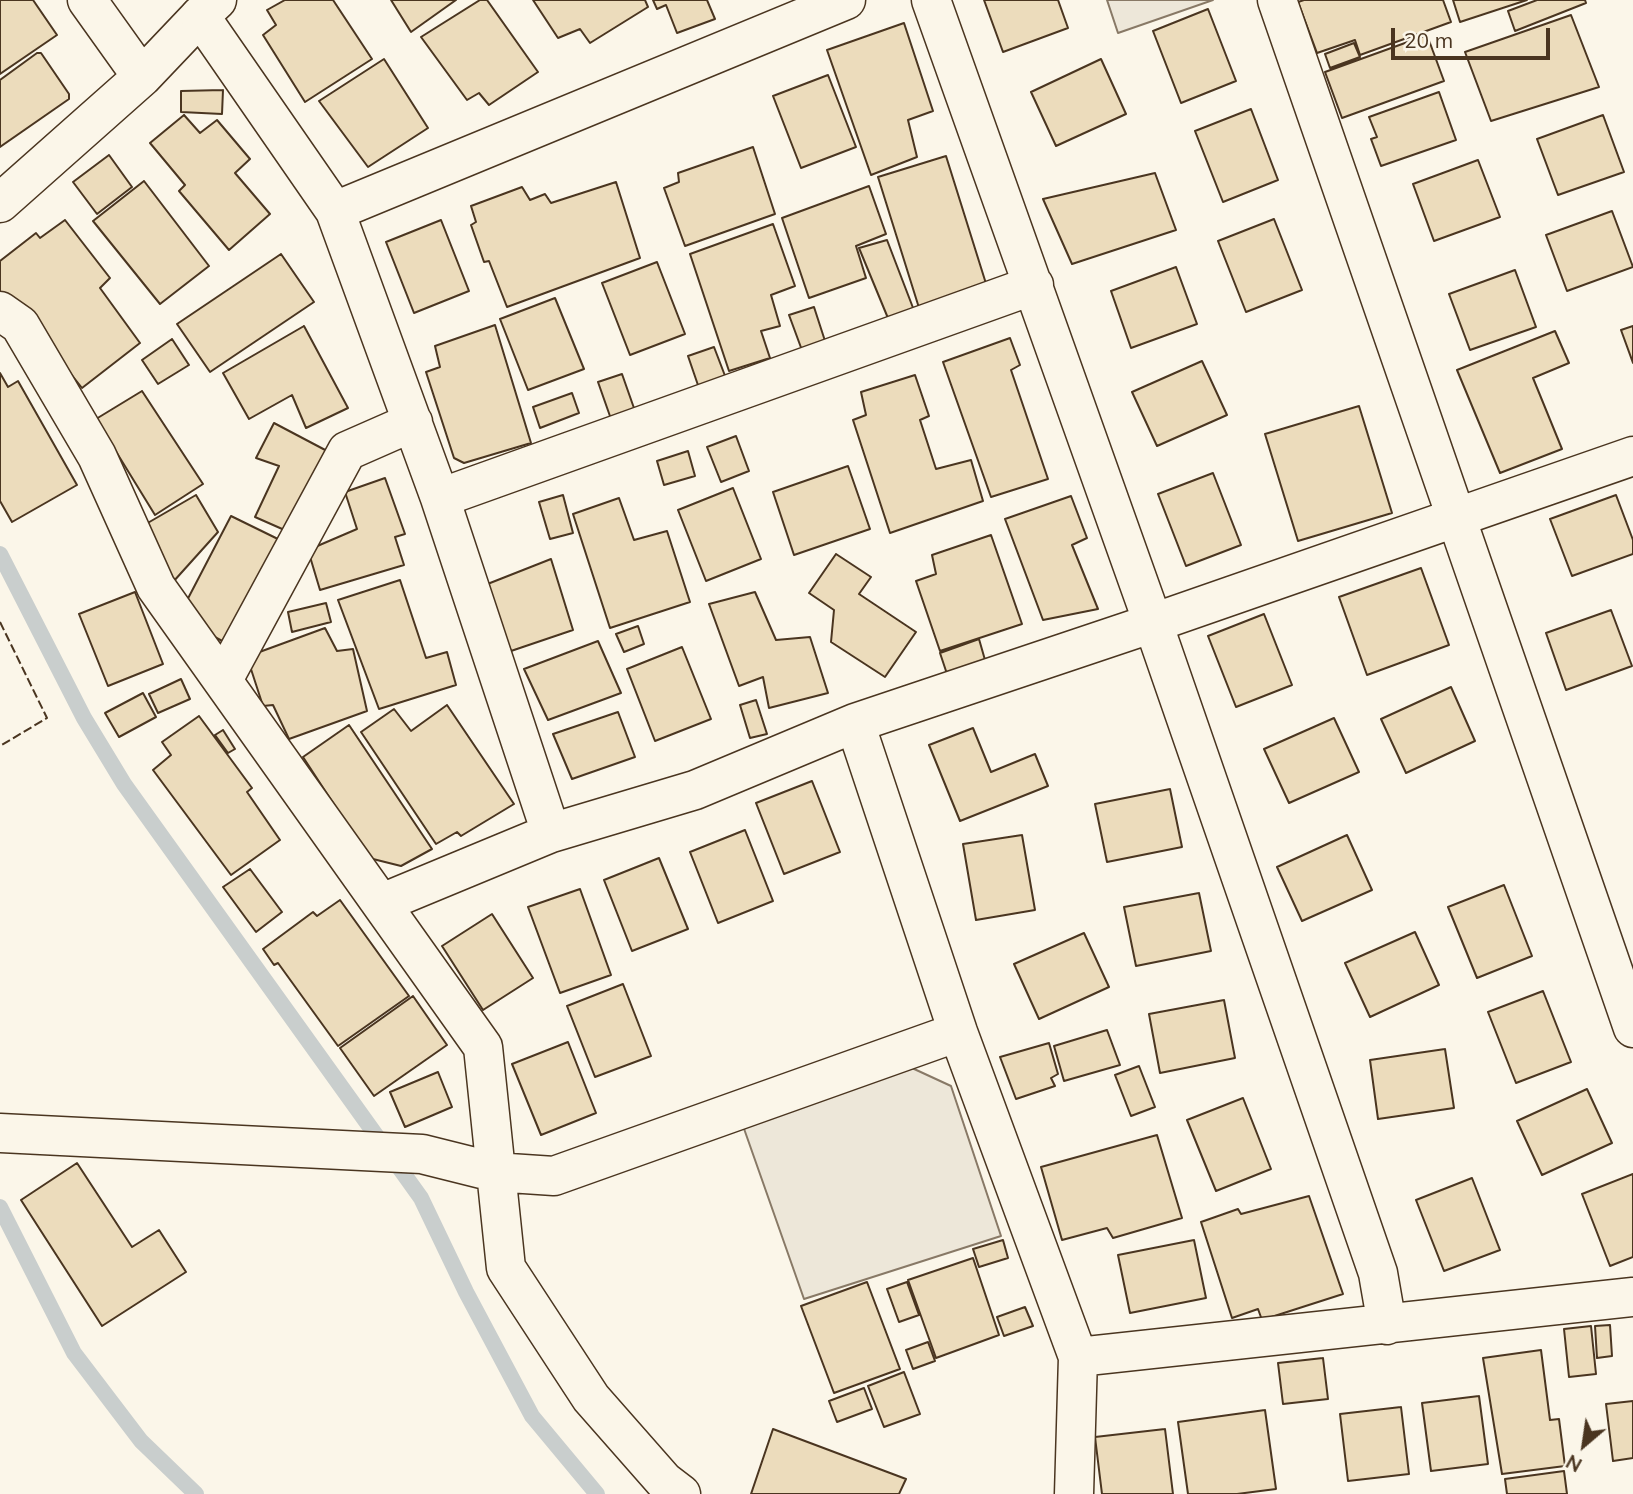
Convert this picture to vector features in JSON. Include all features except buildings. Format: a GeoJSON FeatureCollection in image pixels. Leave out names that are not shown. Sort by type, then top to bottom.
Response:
{"type":"FeatureCollection","features":[{"type":"Feature","properties":{"kind":"street"},"geometry":{"type":"LineString","coordinates":[[87,0],[142,77]]}},
{"type":"Feature","properties":{"kind":"street"},"geometry":{"type":"LineString","coordinates":[[335,211],[846,0]]}},
{"type":"Feature","properties":{"kind":"street"},"geometry":{"type":"LineString","coordinates":[[931,0],[1034,285],[1378,1273],[1387,1325]]}},
{"type":"Feature","properties":{"kind":"street"},"geometry":{"type":"LineString","coordinates":[[1277,0],[1633,1028]]}},
{"type":"Feature","properties":{"kind":"street"},"geometry":{"type":"LineString","coordinates":[[0,203],[142,77],[208,8],[335,211],[440,498],[551,833]]}},
{"type":"Feature","properties":{"kind":"street"},"geometry":{"type":"LineString","coordinates":[[440,498],[1034,285]]}},
{"type":"Feature","properties":{"kind":"street"},"geometry":{"type":"LineString","coordinates":[[0,312],[20,325],[97,456],[156,587],[483,1046],[506,1268],[591,1398],[664,1481],[681,1494]]}},
{"type":"Feature","properties":{"kind":"street"},"geometry":{"type":"LineString","coordinates":[[223,680],[348,451],[413,422]]}},
{"type":"Feature","properties":{"kind":"street"},"geometry":{"type":"LineString","coordinates":[[382,903],[551,833],[695,790],[855,723],[1153,624],[1633,456]]}},
{"type":"Feature","properties":{"kind":"street"},"geometry":{"type":"LineString","coordinates":[[855,723],[958,1032],[1078,1357],[1074,1494]]}},
{"type":"Feature","properties":{"kind":"street"},"geometry":{"type":"LineString","coordinates":[[0,1133],[422,1154],[494,1172],[554,1176],[958,1032]]}},
{"type":"Feature","properties":{"kind":"street"},"geometry":{"type":"LineString","coordinates":[[1078,1357],[1633,1297]]}},
{"type":"Feature","properties":{"kind":"shaded area"},"geometry":{"type":"Polygon","coordinates":[[[1107,0],[1213,0],[1118,33],[1107,0]]]}},
{"type":"Feature","properties":{"kind":"shaded area"},"geometry":{"type":"Polygon","coordinates":[[[912,1068],[951,1086],[1001,1236],[804,1299],[742,1123],[912,1068]]]}},
{"type":"Feature","properties":{"kind":"waterway"},"geometry":{"type":"LineString","coordinates":[[0,554],[84,718],[124,784],[421,1198],[466,1292],[532,1416],[597,1494]]}},
{"type":"Feature","properties":{"kind":"waterway"},"geometry":{"type":"LineString","coordinates":[[0,1207],[74,1353],[141,1441],[196,1494]]}},
{"type":"Feature","properties":{"kind":"fence"},"geometry":{"type":"LineString","coordinates":[[0,622],[47,718],[0,746]]}}]}
